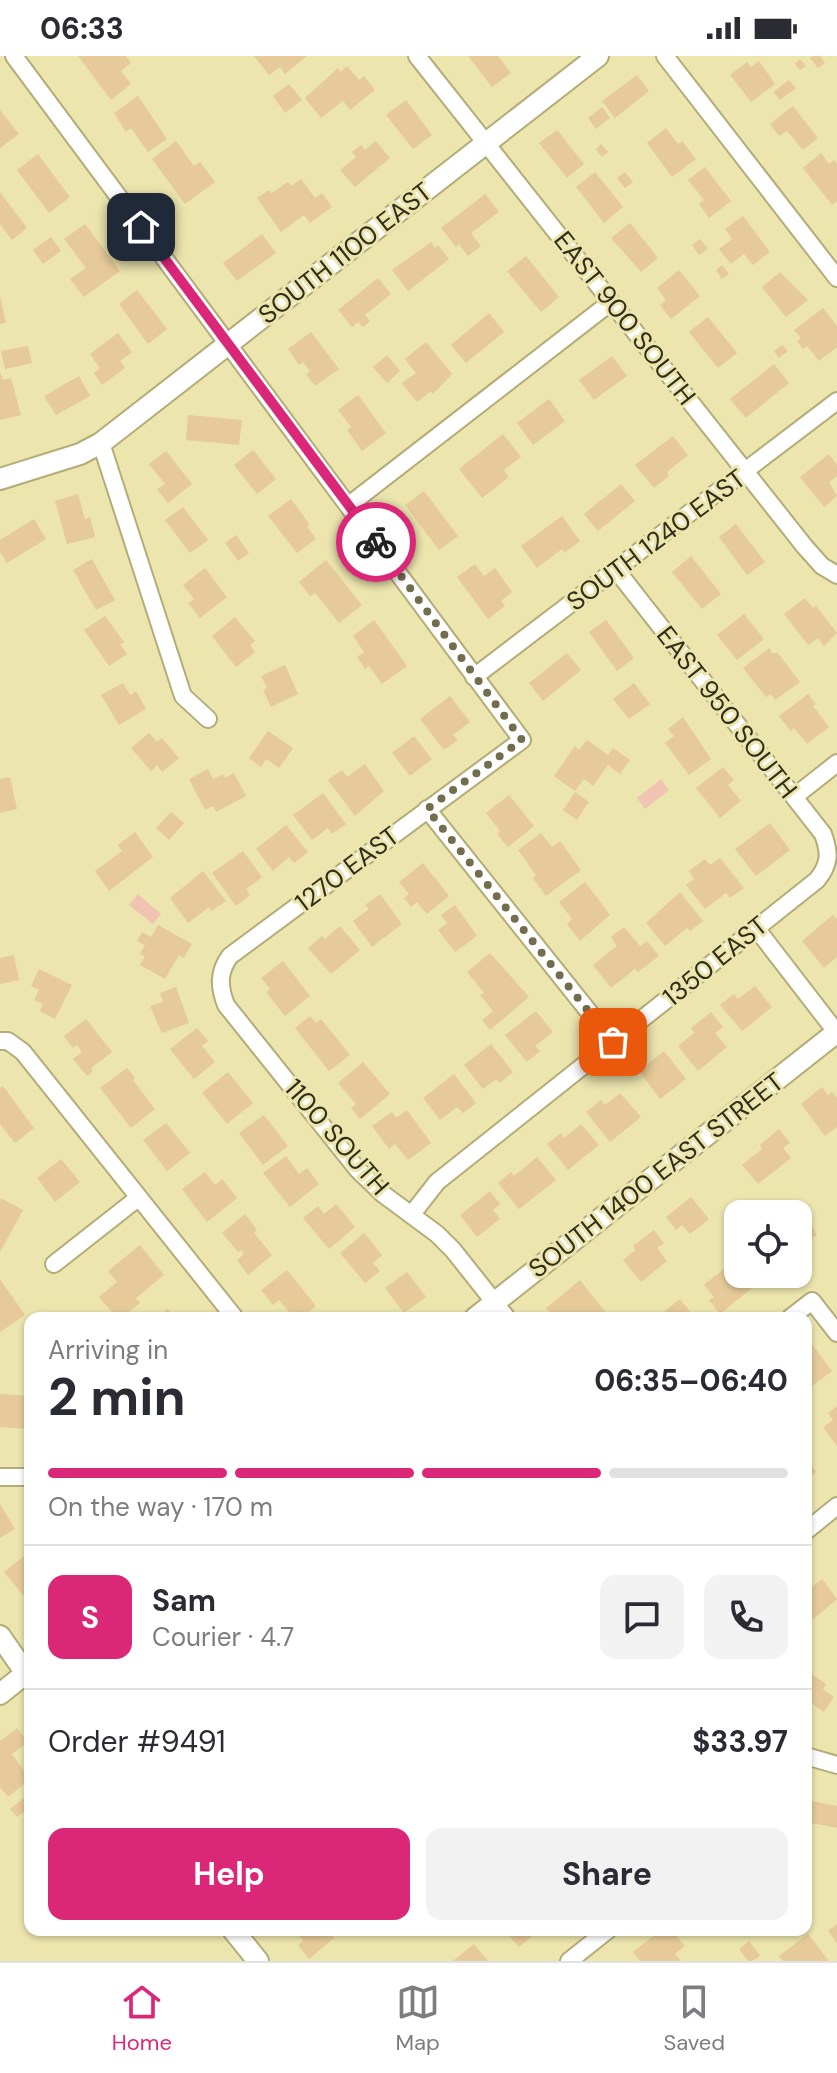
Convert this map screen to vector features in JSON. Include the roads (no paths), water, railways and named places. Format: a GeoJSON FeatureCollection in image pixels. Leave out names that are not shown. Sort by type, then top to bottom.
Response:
{"type":"FeatureCollection","features":[{"type":"Feature","properties":{"kind":"street"},"geometry":{"type":"LineString","coordinates":[[14,56],[474,677]]}},
{"type":"Feature","properties":{"kind":"street","name":"EAST 900 SOUTH"},"geometry":{"type":"LineString","coordinates":[[417,56],[805,547],[822,566],[837,575]]}},
{"type":"Feature","properties":{"kind":"street","name":"SOUTH 1100 EAST"},"geometry":{"type":"LineString","coordinates":[[0,479],[80,454],[101,443],[598,56]]}},
{"type":"Feature","properties":{"kind":"street"},"geometry":{"type":"LineString","coordinates":[[665,56],[837,278]]}},
{"type":"Feature","properties":{"kind":"street"},"geometry":{"type":"LineString","coordinates":[[349,505],[611,302]]}},
{"type":"Feature","properties":{"kind":"street","name":"SOUTH 1240 EAST"},"geometry":{"type":"LineString","coordinates":[[474,677],[837,401]]}},
{"type":"Feature","properties":{"kind":"street"},"geometry":{"type":"LineString","coordinates":[[101,443],[183,696],[208,719]]}},
{"type":"Feature","properties":{"kind":"street","name":"EAST 950 SOUTH"},"geometry":{"type":"LineString","coordinates":[[617,571],[823,834],[829,858]]}},
{"type":"Feature","properties":{"kind":"street","name":"1270 EAST"},"geometry":{"type":"LineString","coordinates":[[220,977],[230,956],[522,740],[474,677]]}},
{"type":"Feature","properties":{"kind":"street"},"geometry":{"type":"LineString","coordinates":[[794,797],[837,763]]}},
{"type":"Feature","properties":{"kind":"street"},"geometry":{"type":"LineString","coordinates":[[427,809],[613,1042]]}},
{"type":"Feature","properties":{"kind":"street","name":"1350 EAST"},"geometry":{"type":"LineString","coordinates":[[412,1214],[437,1182],[817,880],[829,858]]}},
{"type":"Feature","properties":{"kind":"street"},"geometry":{"type":"LineString","coordinates":[[756,928],[837,1032]]}},
{"type":"Feature","properties":{"kind":"street","name":"1100 SOUTH"},"geometry":{"type":"LineString","coordinates":[[220,977],[226,1005],[358,1170],[453,1250],[500,1310]]}},
{"type":"Feature","properties":{"kind":"street","name":"SOUTH 1400 EAST STREET"},"geometry":{"type":"LineString","coordinates":[[500,1310],[837,1032]]}},
{"type":"Feature","properties":{"kind":"street"},"geometry":{"type":"LineString","coordinates":[[4,1041],[23,1052],[230,1312]]}},
{"type":"Feature","properties":{"kind":"street"},"geometry":{"type":"LineString","coordinates":[[54,1264],[138,1198]]}},
{"type":"Feature","properties":{"kind":"street"},"geometry":{"type":"LineString","coordinates":[[798,1312],[812,1301],[837,1333]]}},
{"type":"Feature","properties":{"kind":"street"},"geometry":{"type":"LineString","coordinates":[[0,1477],[24,1477]]}},
{"type":"Feature","properties":{"kind":"street"},"geometry":{"type":"LineString","coordinates":[[812,1526],[837,1506]]}},
{"type":"Feature","properties":{"kind":"street"},"geometry":{"type":"LineString","coordinates":[[0,1636],[24,1667]]}},
{"type":"Feature","properties":{"kind":"street"},"geometry":{"type":"LineString","coordinates":[[0,1694],[24,1677]]}},
{"type":"Feature","properties":{"kind":"street"},"geometry":{"type":"LineString","coordinates":[[812,1758],[837,1765]]}},
{"type":"Feature","properties":{"kind":"street"},"geometry":{"type":"LineString","coordinates":[[238,1936],[258,1961]]}},
{"type":"Feature","properties":{"kind":"street"},"geometry":{"type":"LineString","coordinates":[[569,1961],[600,1936]]}}]}
